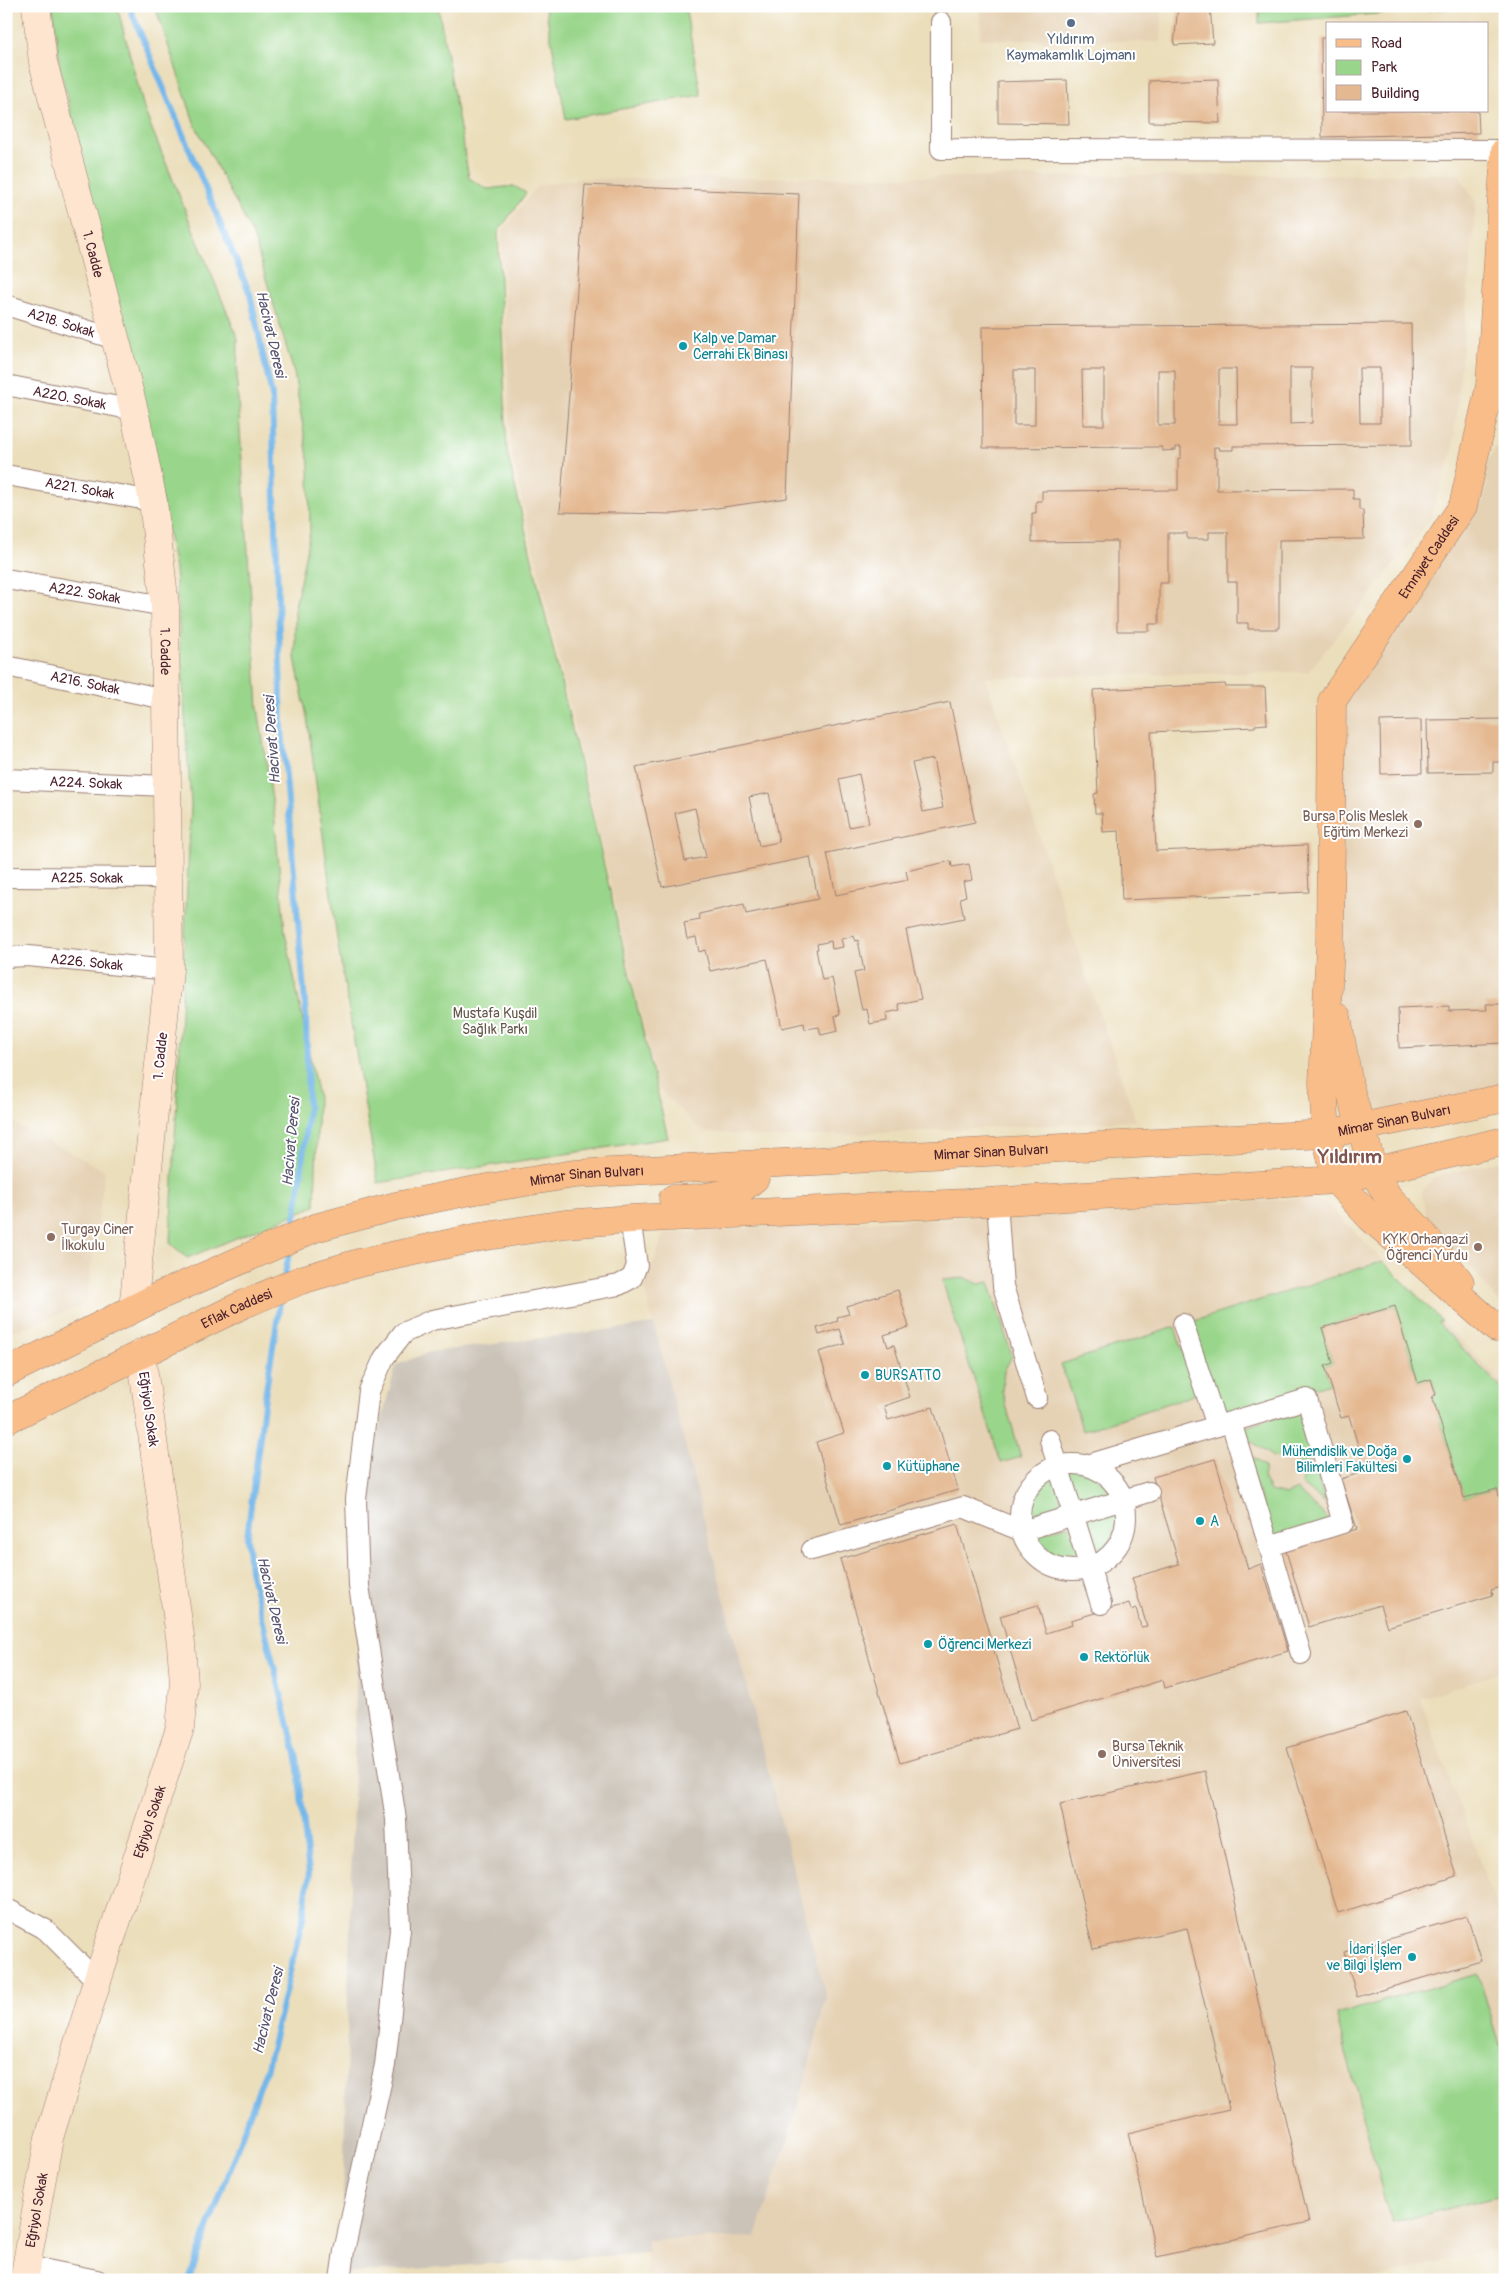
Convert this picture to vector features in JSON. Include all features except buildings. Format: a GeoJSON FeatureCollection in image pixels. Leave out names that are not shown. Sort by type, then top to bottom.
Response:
{"type":"FeatureCollection","features":[{"type":"Feature","properties":{"kind":"main road","name":"1. Cadde"},"geometry":{"type":"LineString","coordinates":[[36,6],[44,62],[134,410],[152,501],[165,606],[169,970],[133,1309]]}},
{"type":"Feature","properties":{"kind":"main road","name":"Emniyet Caddesi"},"geometry":{"type":"LineString","coordinates":[[1330,946],[1332,701],[1463,506],[1490,386],[1505,151]]}},
{"type":"Feature","properties":{"kind":"main road"},"geometry":{"type":"LineString","coordinates":[[1330,946],[1339,1029],[1349,1086],[1374,1172],[1388,1197],[1419,1230],[1501,1333]]}},
{"type":"Feature","properties":{"kind":"main road"},"geometry":{"type":"LineString","coordinates":[[1330,946],[1323,1083],[1326,1134],[1336,1180],[1384,1230],[1501,1333]]}},
{"type":"Feature","properties":{"kind":"main road","name":"Mimar Sinan Bulvarı"},"geometry":{"type":"LineString","coordinates":[[133,1309],[315,1228],[396,1206],[476,1190],[574,1174],[1326,1134],[1505,1098]]}},
{"type":"Feature","properties":{"kind":"main road"},"geometry":{"type":"LineString","coordinates":[[565,1224],[630,1219],[997,1201],[1336,1180],[1505,1141]]}},
{"type":"Feature","properties":{"kind":"main road"},"geometry":{"type":"LineString","coordinates":[[1419,1230],[1405,1195],[1405,1181],[1415,1171],[1436,1158]]}},
{"type":"Feature","properties":{"kind":"main road"},"geometry":{"type":"LineString","coordinates":[[565,1224],[583,1210],[602,1203],[701,1198],[739,1191],[755,1178],[757,1164]]}},
{"type":"Feature","properties":{"kind":"main road","name":"Eflak Caddesi"},"geometry":{"type":"LineString","coordinates":[[6,1420],[244,1304],[300,1280],[359,1263],[480,1237],[565,1224]]}},
{"type":"Feature","properties":{"kind":"main road"},"geometry":{"type":"LineString","coordinates":[[6,1373],[133,1309]]}},
{"type":"Feature","properties":{"kind":"main road","name":"Eğriyol Sokak"},"geometry":{"type":"LineString","coordinates":[[26,2273],[49,2138],[96,1981],[180,1728],[184,1684],[152,1348]]}},
{"type":"Feature","properties":{"kind":"street"},"geometry":{"type":"LineString","coordinates":[[941,22],[941,149],[1505,151]]}},
{"type":"Feature","properties":{"kind":"street","name":"A218. Sokak"},"geometry":{"type":"LineString","coordinates":[[6,304],[115,339]]}},
{"type":"Feature","properties":{"kind":"street","name":"A220. Sokak"},"geometry":{"type":"LineString","coordinates":[[6,385],[134,410]]}},
{"type":"Feature","properties":{"kind":"street","name":"A221. Sokak"},"geometry":{"type":"LineString","coordinates":[[6,475],[152,501]]}},
{"type":"Feature","properties":{"kind":"street","name":"A222. Sokak"},"geometry":{"type":"LineString","coordinates":[[6,579],[165,606]]}},
{"type":"Feature","properties":{"kind":"street","name":"A216. Sokak"},"geometry":{"type":"LineString","coordinates":[[6,666],[165,698]]}},
{"type":"Feature","properties":{"kind":"street","name":"A224. Sokak"},"geometry":{"type":"LineString","coordinates":[[6,779],[166,786]]}},
{"type":"Feature","properties":{"kind":"street","name":"A225. Sokak"},"geometry":{"type":"LineString","coordinates":[[6,877],[168,878]]}},
{"type":"Feature","properties":{"kind":"street","name":"A226. Sokak"},"geometry":{"type":"LineString","coordinates":[[6,957],[28,956],[169,970]]}},
{"type":"Feature","properties":{"kind":"street"},"geometry":{"type":"LineString","coordinates":[[997,1201],[1003,1286],[1037,1398]]}},
{"type":"Feature","properties":{"kind":"street"},"geometry":{"type":"LineString","coordinates":[[340,2280],[344,2251],[385,2065],[400,1930],[396,1819],[359,1586],[356,1498],[369,1391],[384,1358],[404,1333],[432,1320],[619,1285],[632,1278],[637,1265],[630,1219]]}},
{"type":"Feature","properties":{"kind":"street"},"geometry":{"type":"LineString","coordinates":[[1183,1324],[1224,1424],[1269,1546],[1301,1654]]}},
{"type":"Feature","properties":{"kind":"street"},"geometry":{"type":"LineString","coordinates":[[1086,1465],[1308,1399],[1343,1524],[1269,1546]]}},
{"type":"Feature","properties":{"kind":"street"},"geometry":{"type":"LineString","coordinates":[[1050,1440],[1101,1604]]}},
{"type":"Feature","properties":{"kind":"street"},"geometry":{"type":"LineString","coordinates":[[1076,1463],[1086,1465],[1104,1472],[1122,1494],[1126,1524],[1119,1544],[1107,1558],[1080,1570],[1057,1568],[1037,1557],[1023,1538],[1019,1512],[1026,1490],[1040,1474],[1058,1465],[1076,1463]]}},
{"type":"Feature","properties":{"kind":"street"},"geometry":{"type":"LineString","coordinates":[[812,1550],[963,1507],[1022,1531],[1149,1492]]}},
{"type":"Feature","properties":{"kind":"street"},"geometry":{"type":"LineString","coordinates":[[8,1909],[46,1930],[96,1981]]}},
{"type":"Feature","properties":{"kind":"street"},"geometry":{"type":"LineString","coordinates":[[26,2273],[97,2280]]}},
{"type":"Feature","properties":{"kind":"shaded area","name":"Yıldırım Kaymakamlık Lojmanı"},"geometry":{"type":"Polygon","coordinates":[[[981,6],[1162,6],[1161,42],[980,39],[981,6]]]}},
{"type":"Feature","properties":{"kind":"shaded area"},"geometry":{"type":"Polygon","coordinates":[[[1459,174],[1476,203],[1453,450],[1430,520],[1308,672],[985,677],[1136,1121],[773,1138],[702,1131],[658,1088],[511,452],[502,232],[538,185],[579,179],[1459,174]]]}},
{"type":"Feature","properties":{"kind":"shaded area","name":"Bursa Polis Meslek Eğitim Merkezi"},"geometry":{"type":"Polygon","coordinates":[[[1505,431],[1505,1098],[1360,1127],[1339,1029],[1332,701],[1463,506],[1505,431]]]}},
{"type":"Feature","properties":{"kind":"shaded area","name":"Turgay Ciner İlkokulu"},"geometry":{"type":"Polygon","coordinates":[[[6,1119],[105,1171],[86,1304],[6,1334],[6,1119]]]}},
{"type":"Feature","properties":{"kind":"shaded area","name":"KYK Orhangazi Öğrenci Yurdu"},"geometry":{"type":"Polygon","coordinates":[[[1505,1160],[1505,1310],[1474,1271],[1429,1223],[1421,1192],[1434,1177],[1505,1160]]]}},
{"type":"Feature","properties":{"kind":"shaded area","name":"Bursa Teknik Üniversitesi"},"geometry":{"type":"Polygon","coordinates":[[[1308,1198],[1328,1205],[1505,1385],[1505,1671],[1420,1699],[1505,1930],[1505,2246],[1371,2280],[647,2280],[647,2240],[826,1997],[644,1288],[664,1233],[1308,1198]]]}},
{"type":"Feature","properties":{"kind":"shaded area"},"geometry":{"type":"Polygon","coordinates":[[[654,1324],[826,1997],[801,2096],[756,2237],[647,2240],[647,2253],[341,2274],[359,1571],[376,1441],[396,1365],[430,1352],[654,1324]]]}},
{"type":"Feature","properties":{"kind":"green space"},"geometry":{"type":"Polygon","coordinates":[[[53,6],[117,6],[145,112],[238,339],[237,384],[258,708],[274,812],[285,932],[318,1097],[315,1206],[187,1258],[170,1243],[191,805],[175,569],[136,371],[60,68],[53,6]]]}},
{"type":"Feature","properties":{"kind":"green space","name":"Mustafa Kuşdil Sağlık Parkı"},"geometry":{"type":"Polygon","coordinates":[[[155,6],[438,6],[469,178],[487,189],[514,186],[526,193],[498,232],[507,452],[668,1138],[378,1183],[338,946],[307,717],[295,658],[295,607],[310,531],[309,463],[294,373],[253,235],[195,125],[155,6]]]}},
{"type":"Feature","properties":{"kind":"green space"},"geometry":{"type":"Polygon","coordinates":[[[545,6],[685,6],[701,95],[566,119],[545,6]]]}},
{"type":"Feature","properties":{"kind":"green space"},"geometry":{"type":"Polygon","coordinates":[[[1259,6],[1480,6],[1259,23],[1259,6]]]}},
{"type":"Feature","properties":{"kind":"green space"},"geometry":{"type":"Polygon","coordinates":[[[1383,1261],[1442,1321],[1438,1323],[1505,1392],[1505,1516],[1497,1489],[1464,1498],[1432,1396],[1436,1395],[1432,1379],[1418,1383],[1395,1306],[1322,1328],[1333,1363],[1325,1366],[1330,1383],[1221,1416],[1191,1322],[1383,1261]]]}},
{"type":"Feature","properties":{"kind":"green space"},"geometry":{"type":"Polygon","coordinates":[[[966,1278],[979,1284],[989,1282],[1012,1356],[1004,1371],[1002,1391],[1021,1457],[1001,1463],[942,1280],[966,1278]]]}},
{"type":"Feature","properties":{"kind":"green space"},"geometry":{"type":"Polygon","coordinates":[[[1175,1327],[1197,1394],[1083,1431],[1061,1364],[1175,1327]]]}},
{"type":"Feature","properties":{"kind":"green space"},"geometry":{"type":"Polygon","coordinates":[[[1298,1410],[1312,1461],[1300,1465],[1289,1457],[1281,1456],[1274,1458],[1240,1433],[1239,1429],[1298,1410]]]}},
{"type":"Feature","properties":{"kind":"green space"},"geometry":{"type":"Polygon","coordinates":[[[1243,1450],[1265,1467],[1263,1477],[1270,1491],[1286,1495],[1297,1490],[1332,1522],[1275,1539],[1243,1450]]]}},
{"type":"Feature","properties":{"kind":"green space"},"geometry":{"type":"Polygon","coordinates":[[[1076,1469],[1097,1478],[1113,1495],[1078,1505],[1067,1470],[1076,1469]]]}},
{"type":"Feature","properties":{"kind":"green space"},"geometry":{"type":"Polygon","coordinates":[[[1316,1469],[1325,1503],[1301,1484],[1303,1473],[1316,1469]]]}},
{"type":"Feature","properties":{"kind":"green space"},"geometry":{"type":"Polygon","coordinates":[[[1053,1474],[1065,1511],[1027,1522],[1027,1507],[1032,1494],[1041,1482],[1053,1474]]]}},
{"type":"Feature","properties":{"kind":"green space"},"geometry":{"type":"Polygon","coordinates":[[[1118,1509],[1112,1537],[1105,1547],[1093,1556],[1083,1521],[1118,1509]]]}},
{"type":"Feature","properties":{"kind":"green space"},"geometry":{"type":"Polygon","coordinates":[[[1070,1525],[1081,1560],[1066,1561],[1052,1557],[1035,1543],[1031,1536],[1070,1525]]]}},
{"type":"Feature","properties":{"kind":"green space"},"geometry":{"type":"Polygon","coordinates":[[[1478,1974],[1505,2061],[1505,2194],[1392,2223],[1336,2015],[1478,1974]]]}},
{"type":"Feature","properties":{"kind":"waterway","name":"Hacivat Deresi"},"geometry":{"type":"LineString","coordinates":[[129,6],[250,294],[272,396],[282,730],[306,1015],[308,1109],[293,1231]]}},
{"type":"Feature","properties":{"kind":"waterway","name":"Hacivat Deresi"},"geometry":{"type":"LineString","coordinates":[[284,1280],[290,1248]]}},
{"type":"Feature","properties":{"kind":"waterway","name":"Hacivat Deresi"},"geometry":{"type":"LineString","coordinates":[[189,2280],[267,2067],[303,1918],[309,1873],[297,1758],[250,1570],[247,1537],[265,1396],[281,1297]]}},
{"type":"Feature","properties":{"kind":"place","name":"Yıldırım Kaymakamlık Lojmanı"},"geometry":{"type":"Point","coordinates":[1071,23]}},
{"type":"Feature","properties":{"kind":"place","name":"Kalp ve Damar Cerrahi Ek Binası"},"geometry":{"type":"Point","coordinates":[683,346]}},
{"type":"Feature","properties":{"kind":"place","name":"Bursa Polis Meslek Eğitim Merkezi"},"geometry":{"type":"Point","coordinates":[1418,824]}},
{"type":"Feature","properties":{"kind":"place","name":"Turgay Ciner İlkokulu"},"geometry":{"type":"Point","coordinates":[51,1237]}},
{"type":"Feature","properties":{"kind":"place","name":"KYK Orhangazi Öğrenci Yurdu"},"geometry":{"type":"Point","coordinates":[1478,1247]}},
{"type":"Feature","properties":{"kind":"place","name":"BURSATTO"},"geometry":{"type":"Point","coordinates":[865,1375]}},
{"type":"Feature","properties":{"kind":"place","name":"Mühendislik ve Doğa Bilimleri Fakültesi"},"geometry":{"type":"Point","coordinates":[1407,1459]}},
{"type":"Feature","properties":{"kind":"place","name":"Kütüphane"},"geometry":{"type":"Point","coordinates":[887,1466]}},
{"type":"Feature","properties":{"kind":"place","name":"A"},"geometry":{"type":"Point","coordinates":[1200,1521]}},
{"type":"Feature","properties":{"kind":"place","name":"Öğrenci Merkezi"},"geometry":{"type":"Point","coordinates":[928,1644]}},
{"type":"Feature","properties":{"kind":"place","name":"Rektörlük"},"geometry":{"type":"Point","coordinates":[1084,1657]}},
{"type":"Feature","properties":{"kind":"place","name":"Bursa Teknik Üniversitesi"},"geometry":{"type":"Point","coordinates":[1102,1754]}},
{"type":"Feature","properties":{"kind":"place","name":"İdari İşler ve Bilgi İşlem"},"geometry":{"type":"Point","coordinates":[1412,1957]}},
{"type":"Feature","properties":{"kind":"district","name":"Yıldırım"},"geometry":{"type":"Point","coordinates":[1350,1156]}}]}
